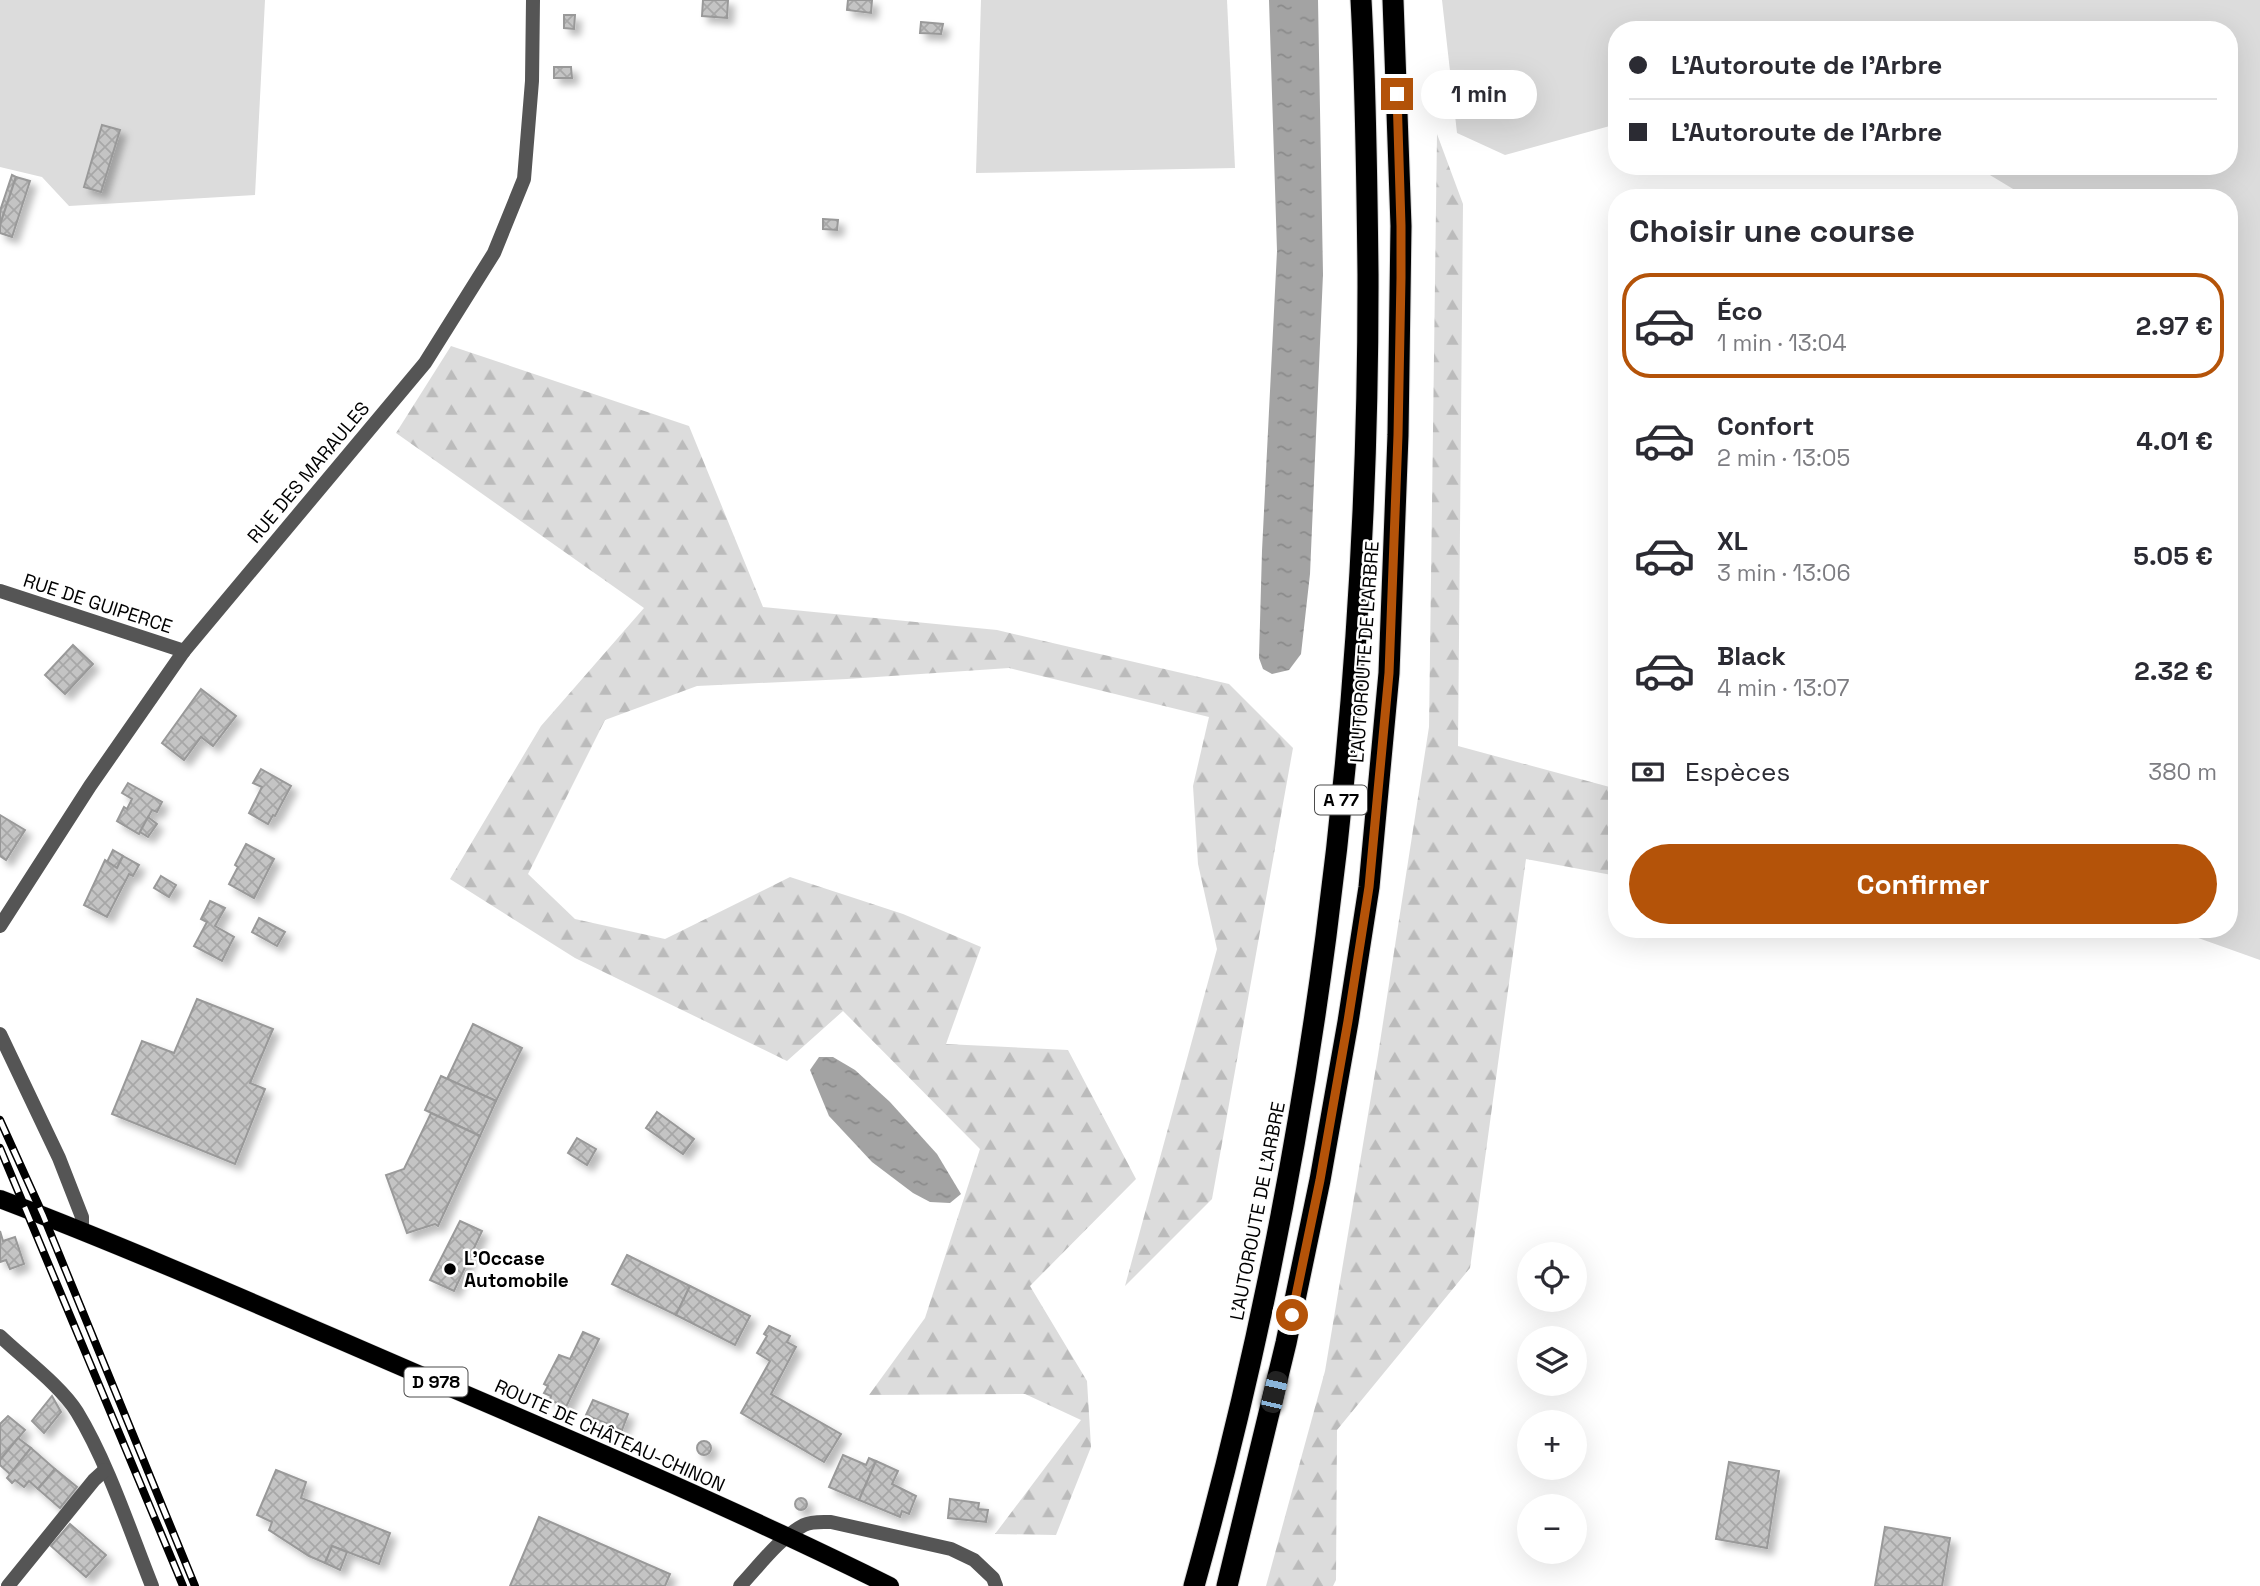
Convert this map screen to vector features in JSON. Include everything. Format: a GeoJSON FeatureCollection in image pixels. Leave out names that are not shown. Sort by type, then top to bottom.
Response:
{"type":"FeatureCollection","features":[{"type":"Feature","properties":{"kind":"highway","name":"L'AUTOROUTE DE L'ARBRE"},"geometry":{"type":"LineString","coordinates":[[1194,1586],[1215,1511],[1266,1293],[1306,1071],[1334,878],[1354,674],[1366,458],[1367,155],[1361,0]]}},
{"type":"Feature","properties":{"kind":"highway","name":"L'AUTOROUTE DE L'ARBRE"},"geometry":{"type":"LineString","coordinates":[[1227,1586],[1286,1343],[1320,1180],[1369,887],[1389,673],[1398,435],[1401,226],[1393,0]]}},
{"type":"Feature","properties":{"kind":"main road","name":"ROUTE DE CHÂTEAU-CHINON"},"geometry":{"type":"LineString","coordinates":[[0,1199],[260,1304],[789,1535],[890,1586]]}},
{"type":"Feature","properties":{"kind":"street","name":"RUE DES MARAULES"},"geometry":{"type":"LineString","coordinates":[[0,926],[90,786],[184,651],[425,363],[494,253],[524,179],[532,81],[533,0]]}},
{"type":"Feature","properties":{"kind":"street","name":"RUE DE GUIPERCE"},"geometry":{"type":"LineString","coordinates":[[0,591],[184,651]]}},
{"type":"Feature","properties":{"kind":"street"},"geometry":{"type":"LineString","coordinates":[[0,1034],[60,1158],[82,1217],[82,1232]]}},
{"type":"Feature","properties":{"kind":"street"},"geometry":{"type":"LineString","coordinates":[[0,1336],[65,1397],[76,1412],[105,1470],[152,1586]]}},
{"type":"Feature","properties":{"kind":"street"},"geometry":{"type":"LineString","coordinates":[[8,1586],[105,1470]]}},
{"type":"Feature","properties":{"kind":"street"},"geometry":{"type":"LineString","coordinates":[[740,1586],[789,1535],[805,1524],[817,1522],[831,1522],[951,1549],[974,1560],[993,1578],[996,1586]]}},
{"type":"Feature","properties":{"kind":"green space"},"geometry":{"type":"Polygon","coordinates":[[[0,0],[265,0],[255,195],[69,206],[42,177],[0,167],[0,0]]]}},
{"type":"Feature","properties":{"kind":"green space"},"geometry":{"type":"Polygon","coordinates":[[[981,0],[1227,0],[1235,168],[976,173],[981,0]]]}},
{"type":"Feature","properties":{"kind":"green space"},"geometry":{"type":"Polygon","coordinates":[[[1442,0],[2260,0],[2260,960],[2198,938],[2238,938],[2238,189],[2013,189],[1990,175],[2238,175],[2238,21],[1608,21],[1608,126],[1505,155],[1457,133],[1442,0]]]}},
{"type":"Feature","properties":{"kind":"green space"},"geometry":{"type":"Polygon","coordinates":[[[1437,134],[1463,204],[1458,746],[1608,787],[1608,874],[1526,859],[1470,1268],[1337,1430],[1336,1580],[1333,1586],[1266,1586],[1325,1371],[1429,727],[1437,134]]]}},
{"type":"Feature","properties":{"kind":"green space"},"geometry":{"type":"Polygon","coordinates":[[[451,346],[689,426],[763,607],[997,630],[1229,684],[1293,748],[1212,1199],[1125,1286],[1217,949],[1198,864],[1193,786],[1209,717],[1009,668],[697,686],[605,720],[528,874],[575,919],[665,939],[790,877],[903,914],[981,947],[946,1044],[1068,1050],[1136,1179],[1030,1286],[1087,1381],[1091,1447],[1056,1535],[995,1534],[1081,1420],[1025,1394],[869,1395],[925,1318],[980,1149],[843,1011],[787,1061],[575,958],[450,879],[541,726],[644,608],[396,433],[451,346]]]}},
{"type":"Feature","properties":{"kind":"water"},"geometry":{"type":"Polygon","coordinates":[[[1269,0],[1318,0],[1323,274],[1310,574],[1301,654],[1289,670],[1272,674],[1263,669],[1259,658],[1277,251],[1269,0]]]}},
{"type":"Feature","properties":{"kind":"water"},"geometry":{"type":"Polygon","coordinates":[[[819,1057],[833,1057],[855,1070],[890,1102],[937,1154],[961,1194],[950,1203],[930,1202],[913,1193],[872,1162],[829,1116],[810,1070],[819,1057]]]}},
{"type":"Feature","properties":{"kind":"building"},"geometry":{"type":"Polygon","coordinates":[[[703,0],[728,0],[727,18],[702,16],[703,0]]]}},
{"type":"Feature","properties":{"kind":"building"},"geometry":{"type":"Polygon","coordinates":[[[848,0],[872,0],[871,13],[847,10],[848,0]]]}},
{"type":"Feature","properties":{"kind":"building"},"geometry":{"type":"Polygon","coordinates":[[[564,15],[575,15],[574,29],[564,28],[564,15]]]}},
{"type":"Feature","properties":{"kind":"building"},"geometry":{"type":"Polygon","coordinates":[[[921,22],[943,24],[941,34],[920,33],[921,22]]]}},
{"type":"Feature","properties":{"kind":"building"},"geometry":{"type":"Polygon","coordinates":[[[554,67],[571,67],[572,78],[554,78],[554,67]]]}},
{"type":"Feature","properties":{"kind":"building"},"geometry":{"type":"Polygon","coordinates":[[[102,125],[120,130],[101,192],[84,187],[102,125]]]}},
{"type":"Feature","properties":{"kind":"building"},"geometry":{"type":"Polygon","coordinates":[[[12,175],[16,177],[0,225],[0,211],[12,175]]]}},
{"type":"Feature","properties":{"kind":"building"},"geometry":{"type":"Polygon","coordinates":[[[16,177],[30,181],[12,237],[0,233],[0,225],[16,177]]]}},
{"type":"Feature","properties":{"kind":"building"},"geometry":{"type":"Polygon","coordinates":[[[823,219],[838,220],[837,230],[823,229],[823,219]]]}},
{"type":"Feature","properties":{"kind":"building"},"geometry":{"type":"Polygon","coordinates":[[[73,645],[93,664],[65,694],[45,675],[73,645]]]}},
{"type":"Feature","properties":{"kind":"building"},"geometry":{"type":"Polygon","coordinates":[[[201,689],[236,716],[213,746],[201,737],[184,760],[162,743],[201,689]]]}},
{"type":"Feature","properties":{"kind":"building"},"geometry":{"type":"Polygon","coordinates":[[[261,769],[291,786],[268,824],[249,813],[262,787],[253,783],[261,769]]]}},
{"type":"Feature","properties":{"kind":"building"},"geometry":{"type":"Polygon","coordinates":[[[128,783],[162,802],[157,812],[152,810],[139,834],[117,821],[124,807],[127,809],[132,799],[122,793],[128,783]]]}},
{"type":"Feature","properties":{"kind":"building"},"geometry":{"type":"Polygon","coordinates":[[[0,815],[25,830],[6,860],[0,856],[0,815]]]}},
{"type":"Feature","properties":{"kind":"building"},"geometry":{"type":"Polygon","coordinates":[[[148,817],[157,824],[148,837],[140,832],[148,817]]]}},
{"type":"Feature","properties":{"kind":"building"},"geometry":{"type":"Polygon","coordinates":[[[246,844],[274,859],[254,898],[229,884],[246,844]]]}},
{"type":"Feature","properties":{"kind":"building"},"geometry":{"type":"Polygon","coordinates":[[[113,850],[123,856],[117,868],[107,862],[113,850]]]}},
{"type":"Feature","properties":{"kind":"building"},"geometry":{"type":"Polygon","coordinates":[[[123,856],[139,865],[133,876],[129,874],[107,917],[84,905],[105,860],[117,868],[123,856]]]}},
{"type":"Feature","properties":{"kind":"building"},"geometry":{"type":"Polygon","coordinates":[[[161,876],[176,885],[169,897],[154,888],[161,876]]]}},
{"type":"Feature","properties":{"kind":"building"},"geometry":{"type":"Polygon","coordinates":[[[210,901],[225,908],[215,926],[234,937],[222,961],[194,946],[207,922],[201,919],[210,901]]]}},
{"type":"Feature","properties":{"kind":"building"},"geometry":{"type":"Polygon","coordinates":[[[259,918],[285,932],[277,946],[252,932],[259,918]]]}},
{"type":"Feature","properties":{"kind":"building"},"geometry":{"type":"Polygon","coordinates":[[[197,999],[273,1029],[250,1083],[265,1089],[235,1164],[112,1114],[142,1041],[174,1053],[197,999]]]}},
{"type":"Feature","properties":{"kind":"building"},"geometry":{"type":"Polygon","coordinates":[[[473,1024],[522,1048],[496,1101],[447,1079],[473,1024]]]}},
{"type":"Feature","properties":{"kind":"building"},"geometry":{"type":"Polygon","coordinates":[[[441,1076],[496,1101],[480,1136],[425,1110],[441,1076]]]}},
{"type":"Feature","properties":{"kind":"building"},"geometry":{"type":"Polygon","coordinates":[[[657,1112],[694,1139],[683,1154],[646,1128],[657,1112]]]}},
{"type":"Feature","properties":{"kind":"building"},"geometry":{"type":"Polygon","coordinates":[[[431,1113],[480,1136],[438,1226],[435,1224],[407,1233],[386,1175],[404,1169],[431,1113]]]}},
{"type":"Feature","properties":{"kind":"building"},"geometry":{"type":"Polygon","coordinates":[[[577,1138],[596,1149],[587,1165],[568,1153],[577,1138]]]}},
{"type":"Feature","properties":{"kind":"building"},"geometry":{"type":"Polygon","coordinates":[[[460,1221],[482,1231],[454,1291],[430,1280],[460,1221]]]}},
{"type":"Feature","properties":{"kind":"building"},"geometry":{"type":"Polygon","coordinates":[[[0,1231],[3,1241],[15,1237],[24,1264],[10,1269],[6,1260],[0,1262],[0,1231]]]}},
{"type":"Feature","properties":{"kind":"building"},"geometry":{"type":"Polygon","coordinates":[[[627,1255],[690,1286],[676,1315],[612,1284],[627,1255]]]}},
{"type":"Feature","properties":{"kind":"building"},"geometry":{"type":"Polygon","coordinates":[[[690,1286],[750,1316],[735,1345],[676,1315],[690,1286]]]}},
{"type":"Feature","properties":{"kind":"building"},"geometry":{"type":"Polygon","coordinates":[[[769,1326],[790,1336],[787,1342],[796,1347],[771,1394],[841,1434],[824,1462],[741,1413],[770,1361],[757,1353],[767,1336],[764,1334],[769,1326]]]}},
{"type":"Feature","properties":{"kind":"building"},"geometry":{"type":"Polygon","coordinates":[[[583,1332],[599,1339],[566,1407],[550,1400],[551,1396],[544,1393],[548,1386],[544,1384],[559,1355],[570,1359],[583,1332]]]}},
{"type":"Feature","properties":{"kind":"building"},"geometry":{"type":"Polygon","coordinates":[[[52,1396],[61,1412],[44,1433],[32,1421],[52,1396]]]}},
{"type":"Feature","properties":{"kind":"building"},"geometry":{"type":"Polygon","coordinates":[[[593,1400],[628,1414],[622,1430],[586,1415],[593,1400]]]}},
{"type":"Feature","properties":{"kind":"building"},"geometry":{"type":"Polygon","coordinates":[[[8,1416],[25,1430],[0,1460],[0,1424],[8,1416]]]}},
{"type":"Feature","properties":{"kind":"building"},"geometry":{"type":"Polygon","coordinates":[[[18,1438],[31,1448],[10,1474],[0,1465],[0,1460],[18,1438]]]}},
{"type":"Feature","properties":{"kind":"building"},"geometry":{"type":"Polygon","coordinates":[[[704,1441],[709,1443],[709,1453],[704,1455],[699,1453],[697,1448],[699,1443],[704,1441]]]}},
{"type":"Feature","properties":{"kind":"building"},"geometry":{"type":"Polygon","coordinates":[[[31,1448],[55,1469],[38,1489],[29,1481],[24,1487],[7,1478],[31,1448]]]}},
{"type":"Feature","properties":{"kind":"building"},"geometry":{"type":"Polygon","coordinates":[[[843,1455],[866,1465],[869,1458],[876,1461],[859,1500],[829,1487],[843,1455]]]}},
{"type":"Feature","properties":{"kind":"building"},"geometry":{"type":"Polygon","coordinates":[[[876,1461],[898,1471],[892,1484],[916,1496],[909,1514],[902,1511],[900,1517],[859,1500],[876,1461]]]}},
{"type":"Feature","properties":{"kind":"building"},"geometry":{"type":"Polygon","coordinates":[[[1729,1462],[1779,1471],[1767,1548],[1716,1539],[1729,1462]]]}},
{"type":"Feature","properties":{"kind":"building"},"geometry":{"type":"Polygon","coordinates":[[[55,1469],[77,1487],[60,1508],[38,1489],[55,1469]]]}},
{"type":"Feature","properties":{"kind":"building"},"geometry":{"type":"Polygon","coordinates":[[[276,1470],[306,1482],[301,1498],[390,1533],[379,1564],[332,1546],[325,1563],[269,1530],[272,1522],[257,1515],[276,1470]]]}},
{"type":"Feature","properties":{"kind":"building"},"geometry":{"type":"Polygon","coordinates":[[[796,1499],[806,1499],[806,1509],[796,1509],[796,1499]]]}},
{"type":"Feature","properties":{"kind":"building"},"geometry":{"type":"Polygon","coordinates":[[[950,1499],[979,1503],[978,1509],[988,1510],[986,1522],[948,1518],[950,1499]]]}},
{"type":"Feature","properties":{"kind":"building"},"geometry":{"type":"Polygon","coordinates":[[[539,1517],[670,1574],[665,1586],[510,1586],[539,1517]]]}},
{"type":"Feature","properties":{"kind":"building"},"geometry":{"type":"Polygon","coordinates":[[[70,1524],[106,1555],[86,1577],[51,1546],[70,1524]]]}},
{"type":"Feature","properties":{"kind":"building"},"geometry":{"type":"Polygon","coordinates":[[[1885,1527],[1950,1538],[1942,1586],[1875,1586],[1885,1527]]]}},
{"type":"Feature","properties":{"kind":"building"},"geometry":{"type":"Polygon","coordinates":[[[332,1546],[347,1552],[340,1570],[325,1563],[332,1546]]]}},
{"type":"Feature","properties":{"kind":"railway"},"geometry":{"type":"LineString","coordinates":[[0,1120],[43,1215],[195,1586]]}},
{"type":"Feature","properties":{"kind":"railway"},"geometry":{"type":"LineString","coordinates":[[0,1148],[183,1586]]}},
{"type":"Feature","properties":{"kind":"place","name":"L'Occase Automobile"},"geometry":{"type":"Point","coordinates":[450,1269]}},
{"type":"Feature","properties":{"kind":"route"},"geometry":{"type":"LineString","coordinates":[[1292,1315],[1320,1180],[1369,887],[1389,673],[1401,278],[1397,94]]}}]}
